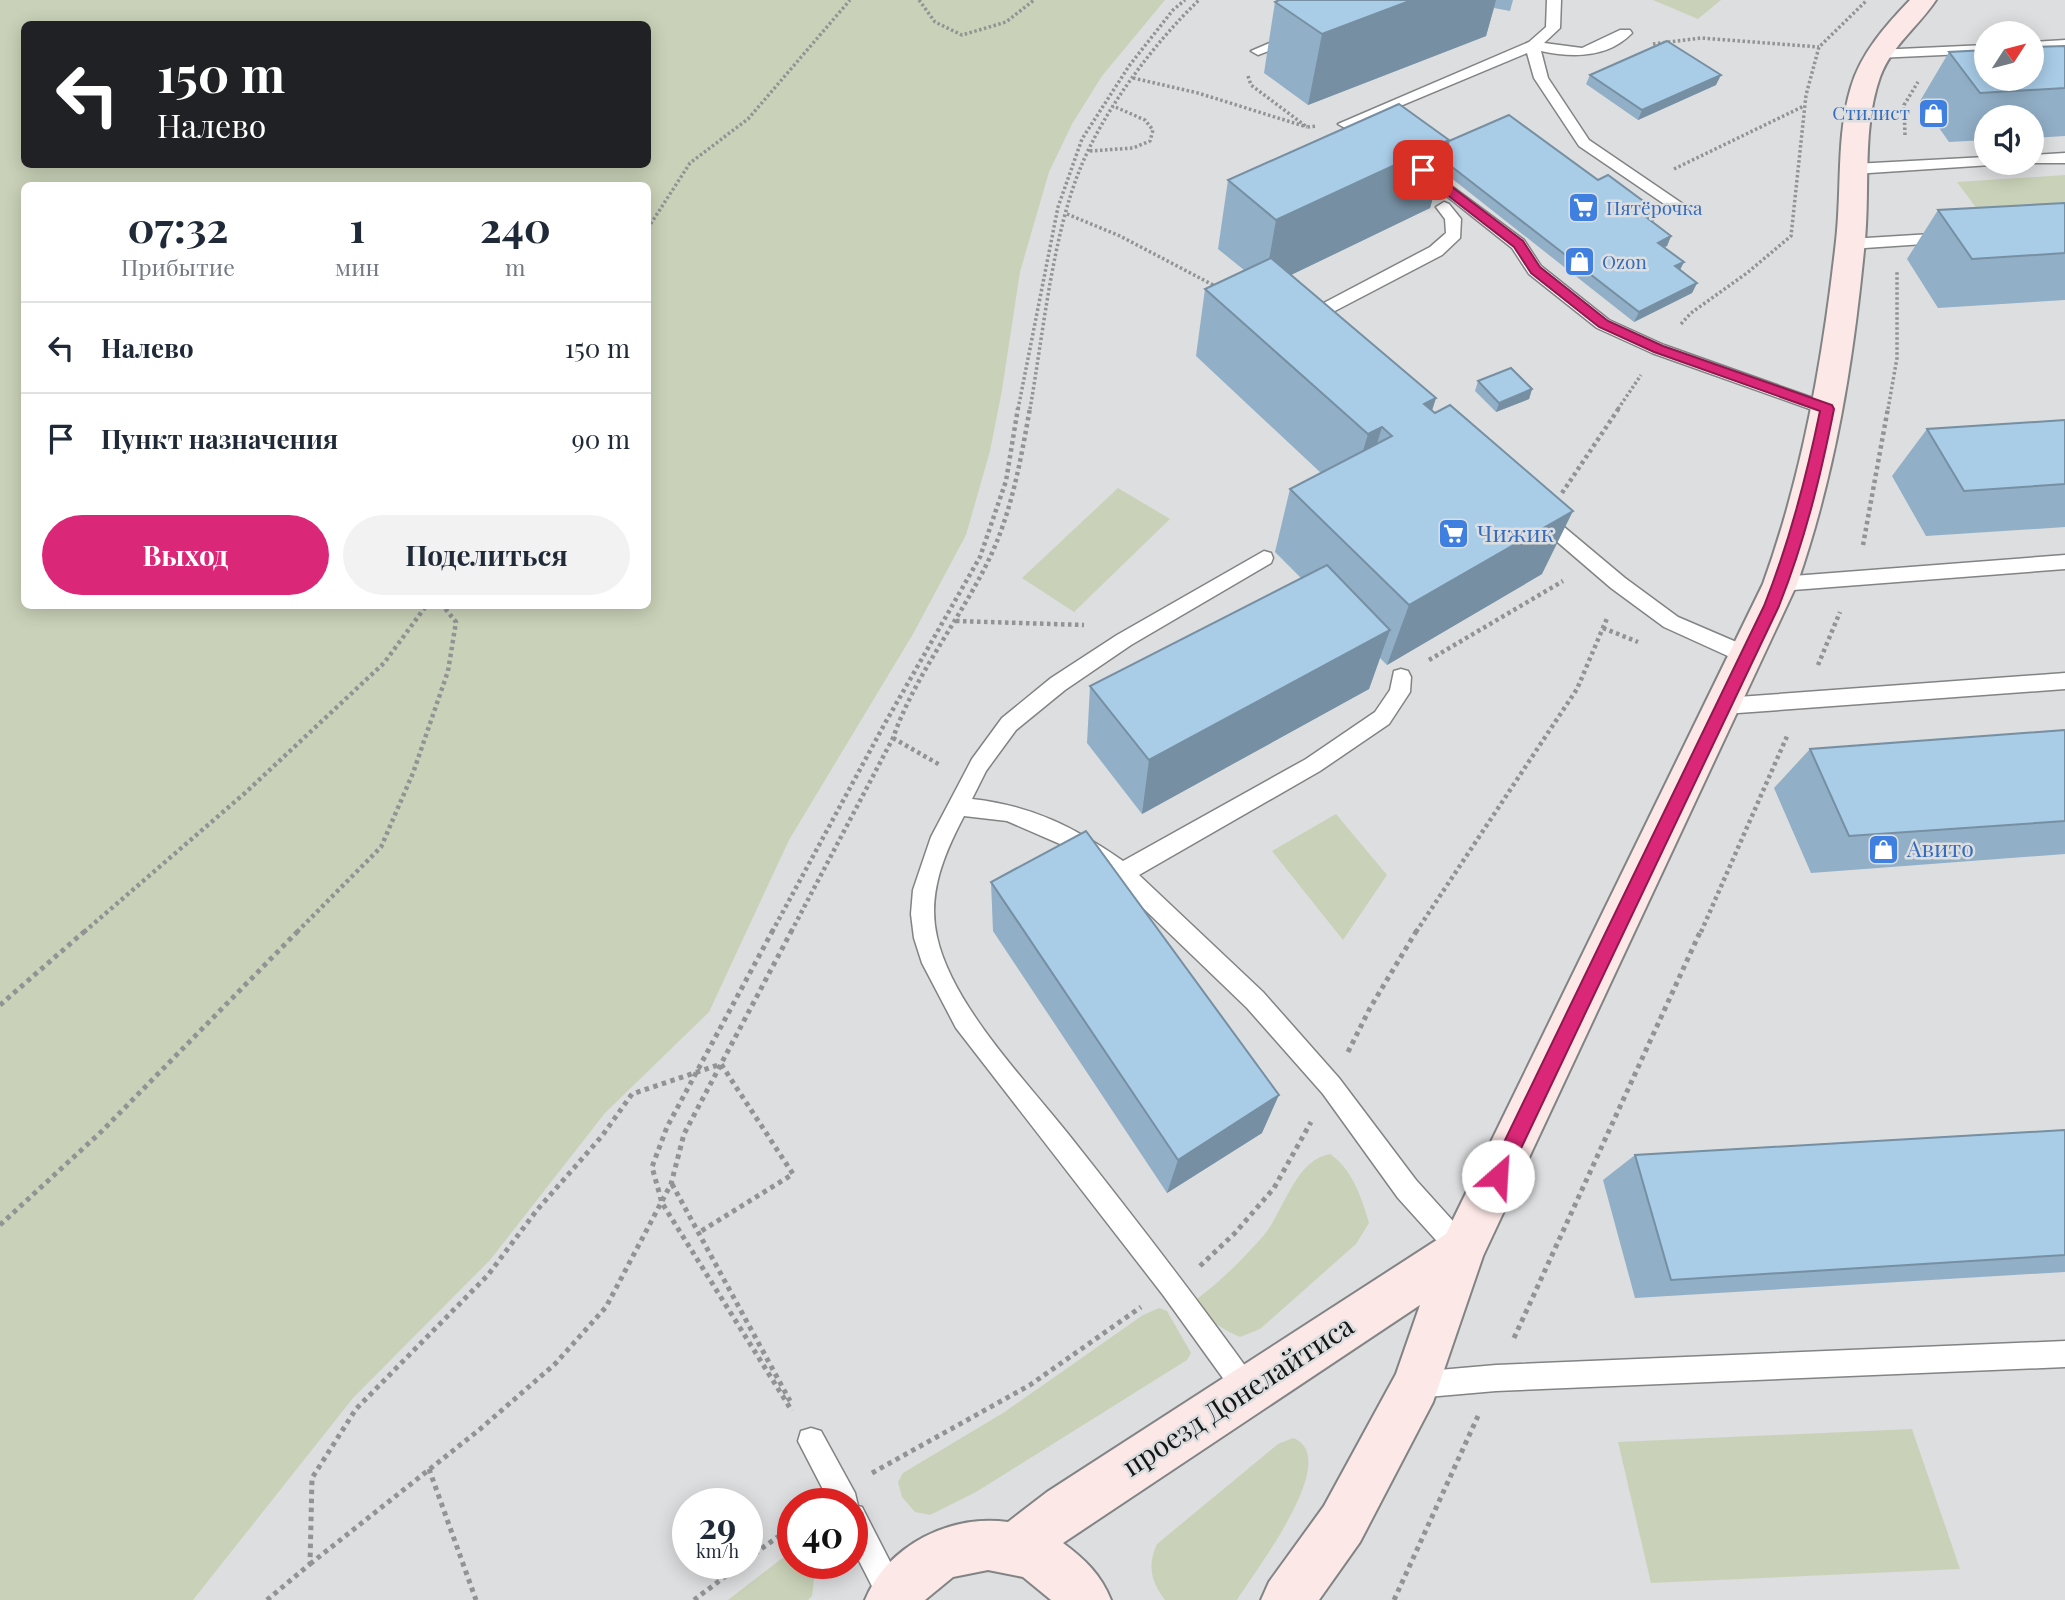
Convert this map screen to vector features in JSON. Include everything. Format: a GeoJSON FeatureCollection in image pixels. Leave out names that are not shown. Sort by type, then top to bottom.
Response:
{"type":"FeatureCollection","features":[{"type":"Feature","properties":{"kind":"street"},"geometry":{"type":"LineString","coordinates":[[1311,1600],[1342,1524],[1416,1385],[1462,1250],[1748,656],[1795,547],[1815,472],[1827,409],[1850,244],[1856,119],[1864,85],[1877,54],[1924,0]]}},
{"type":"Feature","properties":{"kind":"street","name":"проезд Донелайтиса"},"geometry":{"type":"LineString","coordinates":[[1017,1547],[1065,1510],[1462,1250]]}},
{"type":"Feature","properties":{"kind":"street"},"geometry":{"type":"LineString","coordinates":[[1287,1600],[1342,1524]]}},
{"type":"Feature","properties":{"kind":"street"},"geometry":{"type":"LineString","coordinates":[[892,1599],[919,1569],[949,1552],[983,1544],[1017,1547],[1045,1560],[1071,1580],[1085,1600]]}},
{"type":"Feature","properties":{"kind":"lane"},"geometry":{"type":"LineString","coordinates":[[1345,124],[1534,45],[1553,28],[1553,0]]}},
{"type":"Feature","properties":{"kind":"lane"},"geometry":{"type":"LineString","coordinates":[[1258,51],[1302,33]]}},
{"type":"Feature","properties":{"kind":"lane"},"geometry":{"type":"LineString","coordinates":[[1534,45],[1585,53],[1597,50],[1621,35]]}},
{"type":"Feature","properties":{"kind":"lane"},"geometry":{"type":"LineString","coordinates":[[2044,45],[2065,44]]}},
{"type":"Feature","properties":{"kind":"lane"},"geometry":{"type":"LineString","coordinates":[[1534,45],[1534,58],[1541,78],[1584,143],[1678,207]]}},
{"type":"Feature","properties":{"kind":"lane"},"geometry":{"type":"LineString","coordinates":[[1877,54],[1974,50]]}},
{"type":"Feature","properties":{"kind":"lane"},"geometry":{"type":"LineString","coordinates":[[1404,156],[1518,244],[1535,270],[1603,324],[1658,349],[1827,409]]}},
{"type":"Feature","properties":{"kind":"lane"},"geometry":{"type":"LineString","coordinates":[[2044,159],[2065,158]]}},
{"type":"Feature","properties":{"kind":"lane"},"geometry":{"type":"LineString","coordinates":[[1854,169],[1974,163]]}},
{"type":"Feature","properties":{"kind":"lane"},"geometry":{"type":"LineString","coordinates":[[1340,342],[1320,324],[1324,310],[1436,251],[1454,234],[1453,219],[1444,207]]}},
{"type":"Feature","properties":{"kind":"lane"},"geometry":{"type":"LineString","coordinates":[[1850,244],[1968,236]]}},
{"type":"Feature","properties":{"kind":"lane"},"geometry":{"type":"LineString","coordinates":[[1524,502],[1618,583],[1671,622],[1748,656]]}},
{"type":"Feature","properties":{"kind":"lane"},"geometry":{"type":"LineString","coordinates":[[1247,1390],[1172,1286],[964,1020],[939,979],[926,945],[922,915],[923,884],[938,842],[979,765],[1009,724],[1058,684],[1145,627],[1264,558]]}},
{"type":"Feature","properties":{"kind":"lane"},"geometry":{"type":"LineString","coordinates":[[1780,584],[2065,562]]}},
{"type":"Feature","properties":{"kind":"lane"},"geometry":{"type":"LineString","coordinates":[[1122,873],[1313,765],[1382,718],[1401,692],[1401,677]]}},
{"type":"Feature","properties":{"kind":"lane"},"geometry":{"type":"LineString","coordinates":[[1724,706],[2065,681]]}},
{"type":"Feature","properties":{"kind":"lane"},"geometry":{"type":"LineString","coordinates":[[958,806],[1009,812],[1075,840],[1122,873],[1255,1000],[1331,1086],[1407,1189],[1462,1250]]}},
{"type":"Feature","properties":{"kind":"lane"},"geometry":{"type":"LineString","coordinates":[[1416,1385],[1496,1378],[2065,1354]]}},
{"type":"Feature","properties":{"kind":"lane"},"geometry":{"type":"LineString","coordinates":[[811,1441],[838,1488]]}},
{"type":"Feature","properties":{"kind":"lane"},"geometry":{"type":"LineString","coordinates":[[868,1550],[892,1599]]}},
{"type":"Feature","properties":{"kind":"path"},"geometry":{"type":"LineString","coordinates":[[651,223],[690,163],[748,119],[850,0]]}},
{"type":"Feature","properties":{"kind":"path"},"geometry":{"type":"LineString","coordinates":[[919,0],[935,22],[962,35],[1006,22],[1034,0]]}},
{"type":"Feature","properties":{"kind":"path"},"geometry":{"type":"LineString","coordinates":[[811,1441],[662,1203],[652,1167],[667,1127],[884,725],[979,557],[1006,481],[1024,370],[1058,207],[1082,139],[1129,66],[1172,10],[1185,0]]}},
{"type":"Feature","properties":{"kind":"path"},"geometry":{"type":"LineString","coordinates":[[267,1600],[555,1364],[606,1307],[671,1184],[684,1134],[893,738],[901,715],[992,553],[1016,494],[1060,239],[1080,169],[1113,106],[1172,26],[1199,0]]}},
{"type":"Feature","properties":{"kind":"path"},"geometry":{"type":"LineString","coordinates":[[1545,520],[1658,349],[1691,313],[1747,273],[1791,236],[1805,105],[1819,47],[1867,0]]}},
{"type":"Feature","properties":{"kind":"path"},"geometry":{"type":"LineString","coordinates":[[1621,35],[1659,44],[1701,38],[1819,47]]}},
{"type":"Feature","properties":{"kind":"path"},"geometry":{"type":"LineString","coordinates":[[1258,51],[1243,65],[1251,85],[1307,127]]}},
{"type":"Feature","properties":{"kind":"path"},"geometry":{"type":"LineString","coordinates":[[1906,166],[1904,105],[1936,52]]}},
{"type":"Feature","properties":{"kind":"path"},"geometry":{"type":"LineString","coordinates":[[1133,78],[1198,93],[1307,127],[1345,124]]}},
{"type":"Feature","properties":{"kind":"path"},"geometry":{"type":"LineString","coordinates":[[1645,184],[1805,105]]}},
{"type":"Feature","properties":{"kind":"path"},"geometry":{"type":"LineString","coordinates":[[1090,151],[1133,148],[1150,141],[1153,131],[1145,120],[1113,106]]}},
{"type":"Feature","properties":{"kind":"path"},"geometry":{"type":"LineString","coordinates":[[1067,214],[1120,236],[1226,291]]}},
{"type":"Feature","properties":{"kind":"path"},"geometry":{"type":"LineString","coordinates":[[1394,1600],[1690,956],[1857,578],[1897,358],[1899,241]]}},
{"type":"Feature","properties":{"kind":"path"},"geometry":{"type":"LineString","coordinates":[[1401,677],[1594,562]]}},
{"type":"Feature","properties":{"kind":"path"},"geometry":{"type":"LineString","coordinates":[[858,1488],[1030,1385],[1186,1279],[1236,1233],[1274,1188],[1331,1086],[1370,1008],[1418,929],[1577,689],[1610,611],[1618,583]]}},
{"type":"Feature","properties":{"kind":"path"},"geometry":{"type":"LineString","coordinates":[[0,1005],[245,793],[384,663],[424,609]]}},
{"type":"Feature","properties":{"kind":"path"},"geometry":{"type":"LineString","coordinates":[[0,1225],[102,1132],[381,847],[413,773],[449,671],[456,622],[445,609]]}},
{"type":"Feature","properties":{"kind":"path"},"geometry":{"type":"LineString","coordinates":[[956,621],[1145,627]]}},
{"type":"Feature","properties":{"kind":"path"},"geometry":{"type":"LineString","coordinates":[[893,738],[937,761],[957,784],[958,806]]}},
{"type":"Feature","properties":{"kind":"path"},"geometry":{"type":"LineString","coordinates":[[310,1564],[312,1478],[356,1409],[488,1275],[537,1210],[602,1136],[632,1094],[721,1064]]}},
{"type":"Feature","properties":{"kind":"path"},"geometry":{"type":"LineString","coordinates":[[698,1233],[793,1174],[721,1064]]}},
{"type":"Feature","properties":{"kind":"path"},"geometry":{"type":"LineString","coordinates":[[671,1184],[811,1441]]}},
{"type":"Feature","properties":{"kind":"path"},"geometry":{"type":"LineString","coordinates":[[429,1469],[476,1600]]}},
{"type":"Feature","properties":{"kind":"path"},"geometry":{"type":"LineString","coordinates":[[694,1600],[722,1579]]}},
{"type":"Feature","properties":{"kind":"green space"},"geometry":{"type":"Polygon","coordinates":[[[0,0],[1165,0],[1102,76],[1072,124],[1049,172],[1020,272],[990,451],[966,535],[913,634],[789,840],[709,1012],[605,1113],[490,1260],[353,1398],[193,1600],[0,1600],[0,0]]]}},
{"type":"Feature","properties":{"kind":"green space"},"geometry":{"type":"Polygon","coordinates":[[[1653,0],[1721,0],[1698,19],[1653,0]]]}},
{"type":"Feature","properties":{"kind":"green space"},"geometry":{"type":"Polygon","coordinates":[[[2065,175],[2065,219],[1989,225],[1957,182],[2065,175]]]}},
{"type":"Feature","properties":{"kind":"green space"},"geometry":{"type":"Polygon","coordinates":[[[1118,488],[1170,519],[1074,612],[1022,578],[1118,488]]]}},
{"type":"Feature","properties":{"kind":"green space"},"geometry":{"type":"Polygon","coordinates":[[[1336,814],[1387,875],[1343,940],[1272,851],[1336,814]]]}},
{"type":"Feature","properties":{"kind":"green space"},"geometry":{"type":"Polygon","coordinates":[[[1330,1154],[1350,1176],[1369,1223],[1356,1244],[1260,1329],[1240,1337],[1227,1331],[1209,1317],[1197,1299],[1232,1269],[1264,1235],[1291,1188],[1308,1166],[1318,1158],[1330,1154]]]}},
{"type":"Feature","properties":{"kind":"green space"},"geometry":{"type":"Polygon","coordinates":[[[1159,1308],[1167,1311],[1191,1353],[1187,1360],[976,1492],[930,1515],[915,1512],[902,1497],[898,1482],[903,1473],[1003,1413],[1143,1315],[1159,1308]]]}},
{"type":"Feature","properties":{"kind":"green space"},"geometry":{"type":"Polygon","coordinates":[[[1912,1429],[1960,1569],[1651,1583],[1618,1442],[1912,1429]]]}},
{"type":"Feature","properties":{"kind":"green space"},"geometry":{"type":"Polygon","coordinates":[[[1293,1438],[1306,1449],[1308,1467],[1302,1490],[1291,1516],[1237,1600],[1165,1600],[1156,1587],[1151,1566],[1157,1544],[1278,1444],[1293,1438]]]}},
{"type":"Feature","properties":{"kind":"green space"},"geometry":{"type":"Polygon","coordinates":[[[777,1562],[777,1579],[814,1579],[812,1596],[808,1600],[728,1600],[755,1579],[763,1579],[763,1573],[777,1562]]]}},
{"type":"Feature","properties":{"kind":"building"},"geometry":{"type":"Polygon","coordinates":[[[1412,0],[1322,34],[1275,2],[1412,0]]]}},
{"type":"Feature","properties":{"kind":"building"},"geometry":{"type":"Polygon","coordinates":[[[1667,41],[1721,75],[1642,110],[1590,75],[1667,41]]]}},
{"type":"Feature","properties":{"kind":"building"},"geometry":{"type":"Polygon","coordinates":[[[2065,46],[2065,88],[2044,89],[2044,47],[2065,46]]]}},
{"type":"Feature","properties":{"kind":"building"},"geometry":{"type":"Polygon","coordinates":[[[1974,51],[1974,85],[1949,52],[1974,51]]]}},
{"type":"Feature","properties":{"kind":"building"},"geometry":{"type":"Polygon","coordinates":[[[1978,91],[2014,91],[1980,93],[1978,91]]]}},
{"type":"Feature","properties":{"kind":"building"},"geometry":{"type":"Polygon","coordinates":[[[1399,104],[1449,140],[1276,220],[1228,180],[1399,104]]]}},
{"type":"Feature","properties":{"kind":"building"},"geometry":{"type":"Polygon","coordinates":[[[1509,115],[1598,180],[1608,175],[1658,212],[1646,217],[1671,236],[1658,243],[1684,262],[1675,266],[1697,283],[1639,312],[1443,160],[1449,141],[1509,115]]]}},
{"type":"Feature","properties":{"kind":"building"},"geometry":{"type":"Polygon","coordinates":[[[2065,203],[2065,253],[1972,259],[1938,210],[2065,203]]]}},
{"type":"Feature","properties":{"kind":"building"},"geometry":{"type":"Polygon","coordinates":[[[1271,258],[1436,398],[1424,404],[1435,413],[1450,405],[1573,511],[1409,605],[1290,489],[1392,436],[1382,427],[1368,434],[1205,289],[1271,258]]]}},
{"type":"Feature","properties":{"kind":"building"},"geometry":{"type":"Polygon","coordinates":[[[1511,368],[1532,389],[1499,403],[1478,381],[1511,368]]]}},
{"type":"Feature","properties":{"kind":"building"},"geometry":{"type":"Polygon","coordinates":[[[2065,420],[2065,484],[1964,491],[1927,429],[2065,420]]]}},
{"type":"Feature","properties":{"kind":"building"},"geometry":{"type":"Polygon","coordinates":[[[1327,565],[1390,630],[1149,760],[1090,686],[1327,565]]]}},
{"type":"Feature","properties":{"kind":"building"},"geometry":{"type":"Polygon","coordinates":[[[2065,730],[2065,821],[1849,836],[1810,749],[2065,730]]]}},
{"type":"Feature","properties":{"kind":"building"},"geometry":{"type":"Polygon","coordinates":[[[1086,831],[1279,1095],[1178,1160],[991,882],[1086,831]]]}},
{"type":"Feature","properties":{"kind":"building"},"geometry":{"type":"Polygon","coordinates":[[[2065,1130],[2065,1255],[1671,1280],[1635,1155],[2065,1130]]]}},
{"type":"Feature","properties":{"kind":"place","name":"Стилист"},"geometry":{"type":"Point","coordinates":[1933,113]}},
{"type":"Feature","properties":{"kind":"place","name":"Пятёрочка"},"geometry":{"type":"Point","coordinates":[1583,208]}},
{"type":"Feature","properties":{"kind":"place","name":"Ozon"},"geometry":{"type":"Point","coordinates":[1579,262]}},
{"type":"Feature","properties":{"kind":"place","name":"Чижик"},"geometry":{"type":"Point","coordinates":[1454,534]}},
{"type":"Feature","properties":{"kind":"place","name":"Авито"},"geometry":{"type":"Point","coordinates":[1884,849]}},
{"type":"Feature","properties":{"kind":"route"},"geometry":{"type":"LineString","coordinates":[[1423,170],[1518,244],[1535,270],[1603,324],[1658,349],[1827,409],[1815,472],[1795,547],[1772,606],[1498,1176]]}}]}
